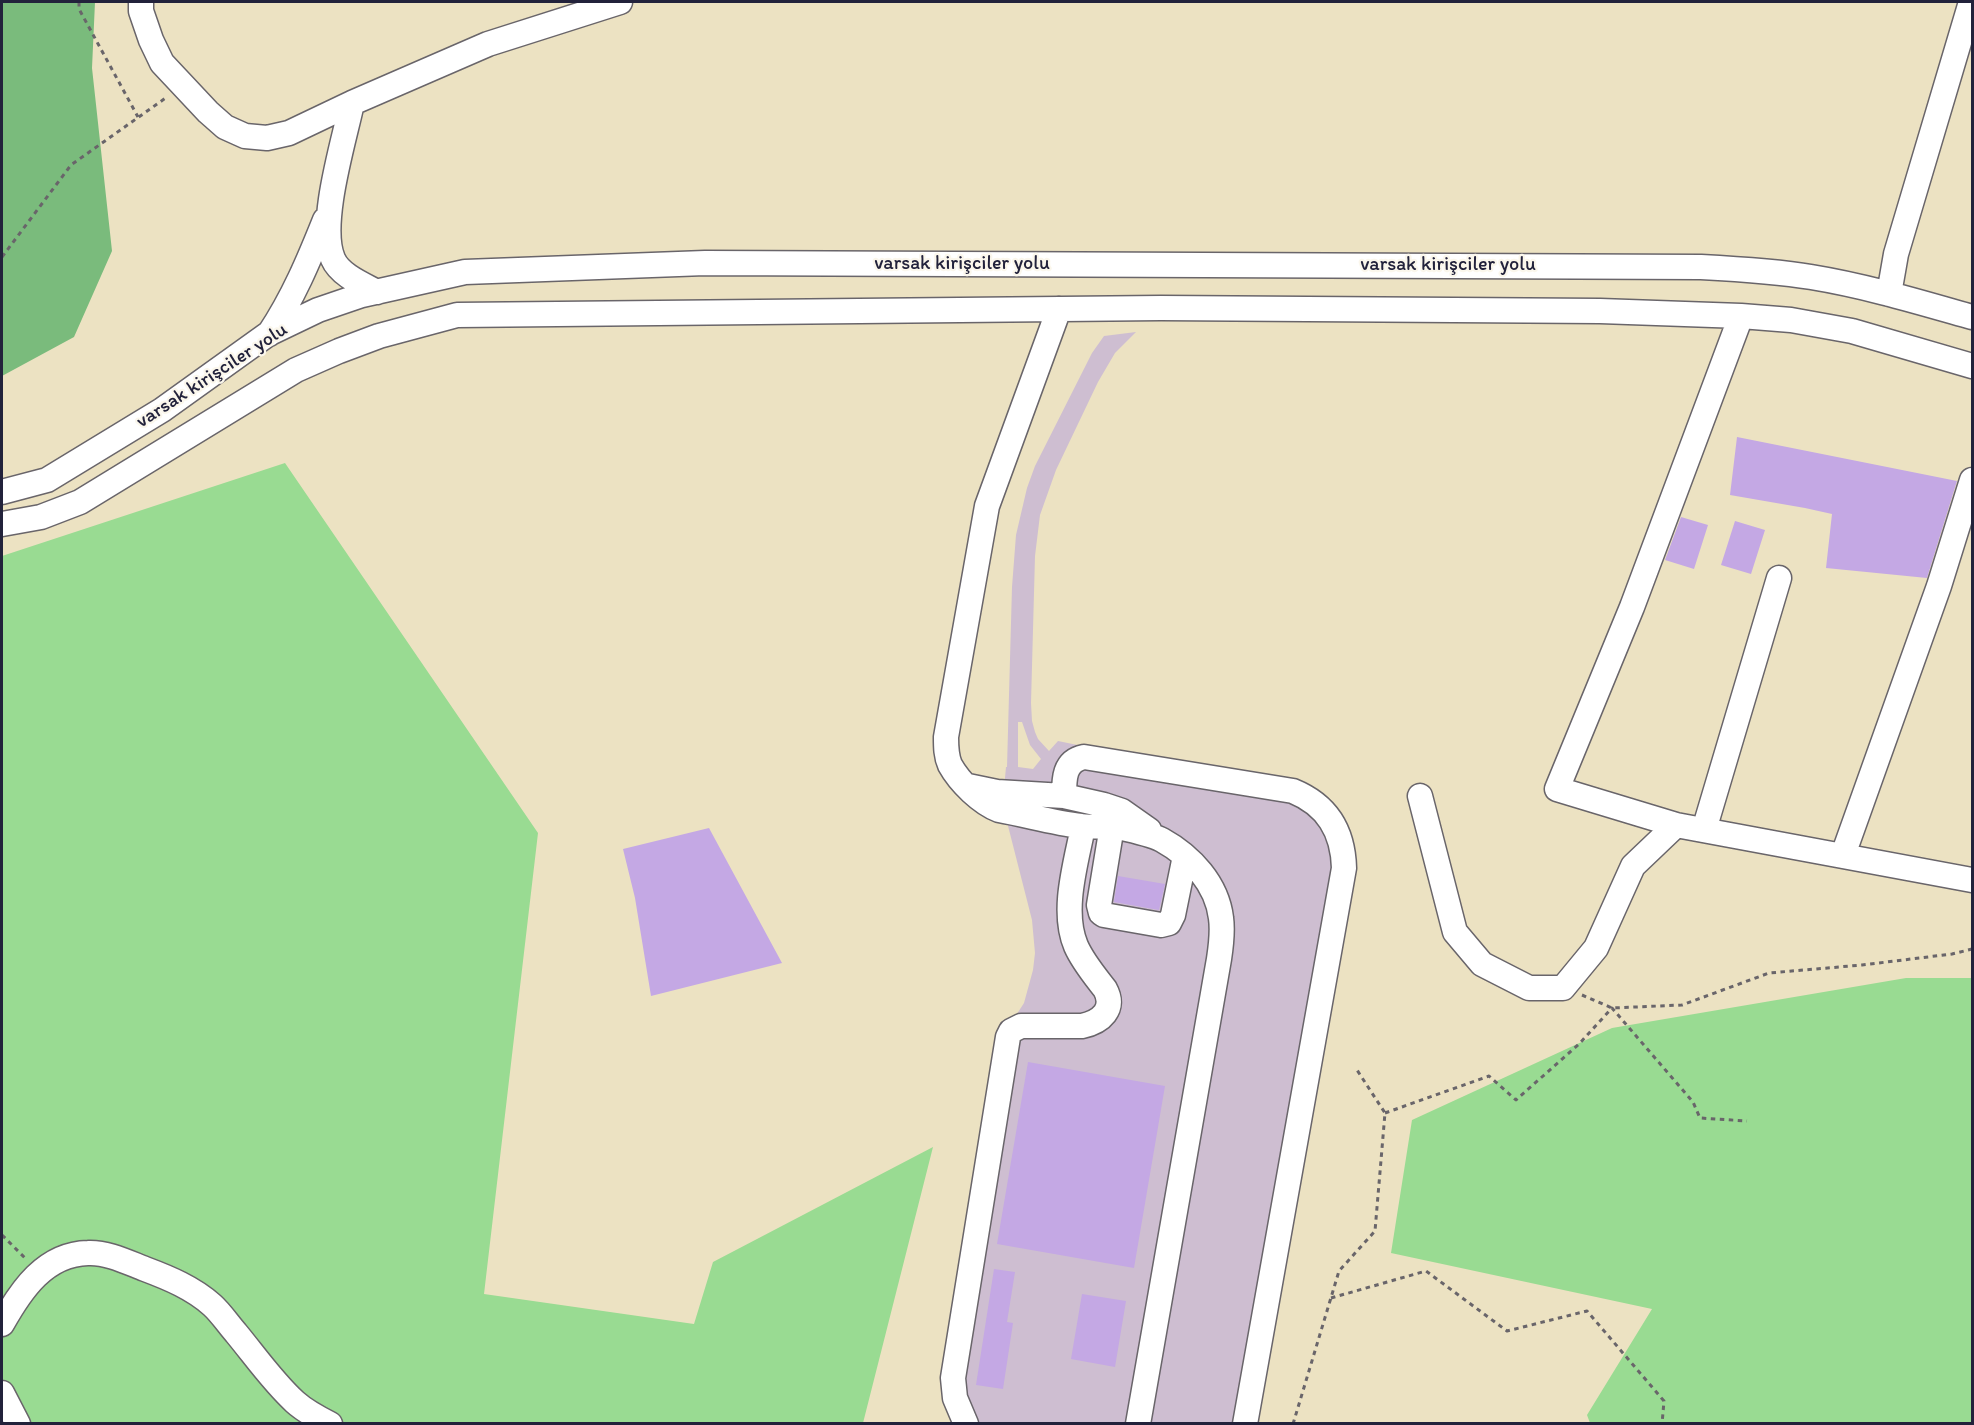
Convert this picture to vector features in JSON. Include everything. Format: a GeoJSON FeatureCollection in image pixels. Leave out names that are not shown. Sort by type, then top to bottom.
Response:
{"type":"FeatureCollection","features":[{"type":"Feature","properties":{"kind":"street"},"geometry":{"type":"LineString","coordinates":[[141,2],[141,10],[151,40],[162,63],[183,86],[225,127],[245,136],[267,138],[289,134],[352,103],[488,44],[620,2]]}},
{"type":"Feature","properties":{"kind":"street"},"geometry":{"type":"LineString","coordinates":[[1889,294],[1896,254],[1971,2]]}},
{"type":"Feature","properties":{"kind":"street"},"geometry":{"type":"LineString","coordinates":[[352,103],[329,210],[327,235],[333,260],[346,274],[377,292]]}},
{"type":"Feature","properties":{"kind":"street"},"geometry":{"type":"LineString","coordinates":[[268,334],[286,309],[329,210]]}},
{"type":"Feature","properties":{"kind":"street","name":"varsak kirişciler yolu"},"geometry":{"type":"LineString","coordinates":[[2,492],[47,480],[162,410],[268,334],[318,310],[377,292],[465,272],[729,263],[1701,267],[1813,277],[1889,294],[1972,317]]}},
{"type":"Feature","properties":{"kind":"street"},"geometry":{"type":"LineString","coordinates":[[1059,309],[987,506],[946,737],[946,753],[950,765],[967,786],[984,803],[999,810],[1083,827],[1112,826],[1161,839]]}},
{"type":"Feature","properties":{"kind":"street","name":"varsak kirişciler yolu"},"geometry":{"type":"LineString","coordinates":[[2,524],[41,517],[80,502],[297,370],[379,336],[457,315],[1059,309],[1588,311],[1741,316],[1791,320],[1852,331],[1972,366]]}},
{"type":"Feature","properties":{"kind":"street"},"geometry":{"type":"LineString","coordinates":[[1741,316],[1632,607],[1557,789],[1676,825],[1972,880]]}},
{"type":"Feature","properties":{"kind":"street"},"geometry":{"type":"LineString","coordinates":[[1843,855],[1939,586],[1972,480]]}},
{"type":"Feature","properties":{"kind":"street"},"geometry":{"type":"LineString","coordinates":[[1704,830],[1779,578]]}},
{"type":"Feature","properties":{"kind":"street"},"geometry":{"type":"LineString","coordinates":[[1064,796],[1064,781],[1068,768],[1074,760],[1084,757],[1293,791],[1321,807],[1340,839],[1344,853],[1344,868],[1245,1424]]}},
{"type":"Feature","properties":{"kind":"street"},"geometry":{"type":"LineString","coordinates":[[967,786],[997,792],[1064,796],[1122,811],[1185,856],[1211,885],[1218,901],[1222,936],[1138,1424]]}},
{"type":"Feature","properties":{"kind":"street"},"geometry":{"type":"LineString","coordinates":[[1420,796],[1455,932],[1482,964],[1529,988],[1563,988],[1596,948],[1633,866],[1676,825]]}},
{"type":"Feature","properties":{"kind":"street"},"geometry":{"type":"LineString","coordinates":[[1112,826],[1099,905],[1104,915],[1161,925],[1169,923],[1173,915],[1185,856]]}},
{"type":"Feature","properties":{"kind":"street"},"geometry":{"type":"LineString","coordinates":[[966,1424],[955,1398],[953,1378],[1008,1037],[1011,1031],[1021,1026],[1090,1024],[1101,1018],[1109,1005],[1105,989],[1076,946],[1070,921],[1070,902],[1083,827]]}},
{"type":"Feature","properties":{"kind":"street"},"geometry":{"type":"LineString","coordinates":[[2,1324],[11,1307],[47,1266],[67,1256],[90,1253],[112,1257],[196,1292],[214,1307],[264,1369],[296,1403],[330,1424]]}},
{"type":"Feature","properties":{"kind":"street"},"geometry":{"type":"LineString","coordinates":[[2,1393],[18,1424]]}},
{"type":"Feature","properties":{"kind":"path"},"geometry":{"type":"LineString","coordinates":[[79,2],[79,9],[138,117]]}},
{"type":"Feature","properties":{"kind":"path"},"geometry":{"type":"LineString","coordinates":[[2,257],[71,165],[183,86]]}},
{"type":"Feature","properties":{"kind":"path"},"geometry":{"type":"LineString","coordinates":[[1563,988],[1612,1008],[1682,1005],[1769,973],[1862,965],[1952,954],[1972,949]]}},
{"type":"Feature","properties":{"kind":"path"},"geometry":{"type":"LineString","coordinates":[[1385,1113],[1489,1076],[1516,1100],[1579,1044],[1612,1008]]}},
{"type":"Feature","properties":{"kind":"path"},"geometry":{"type":"LineString","coordinates":[[1612,1008],[1693,1102],[1700,1118],[1747,1121]]}},
{"type":"Feature","properties":{"kind":"path"},"geometry":{"type":"LineString","coordinates":[[1293,1424],[1339,1271],[1375,1231],[1385,1113],[1357,1070]]}},
{"type":"Feature","properties":{"kind":"path"},"geometry":{"type":"LineString","coordinates":[[2,1235],[40,1272]]}},
{"type":"Feature","properties":{"kind":"path"},"geometry":{"type":"LineString","coordinates":[[1331,1298],[1425,1271],[1507,1331],[1587,1311],[1664,1401],[1662,1424]]}},
{"type":"Feature","properties":{"kind":"shaded area"},"geometry":{"type":"Polygon","coordinates":[[[1136,332],[1115,353],[1098,382],[1056,470],[1040,515],[1035,556],[1031,703],[1032,721],[1038,739],[1049,751],[1058,741],[1282,777],[1300,783],[1334,804],[1344,818],[1354,854],[1353,876],[1258,1423],[955,1424],[1013,1020],[1024,1003],[1035,953],[1032,920],[1003,800],[1007,767],[1012,587],[1016,535],[1027,488],[1035,466],[1092,353],[1104,336],[1136,332]],[[1018,722],[1018,767],[1033,769],[1041,759],[1030,745],[1022,722],[1018,722]]]}},
{"type":"Feature","properties":{"kind":"green space"},"geometry":{"type":"Polygon","coordinates":[[[2,2],[95,2],[92,68],[112,251],[74,337],[2,376],[2,2]]]}},
{"type":"Feature","properties":{"kind":"green space"},"geometry":{"type":"Polygon","coordinates":[[[285,463],[538,833],[484,1294],[694,1324],[713,1262],[933,1147],[863,1423],[2,1423],[2,556],[285,463]]]}},
{"type":"Feature","properties":{"kind":"green space"},"geometry":{"type":"Polygon","coordinates":[[[1906,978],[1972,978],[1972,1423],[1590,1423],[1587,1415],[1652,1309],[1391,1253],[1412,1120],[1612,1028],[1906,978]]]}},
{"type":"Feature","properties":{"kind":"building"},"geometry":{"type":"Polygon","coordinates":[[[1737,437],[1957,481],[1927,578],[1826,568],[1832,514],[1730,495],[1737,437]]]}},
{"type":"Feature","properties":{"kind":"building"},"geometry":{"type":"Polygon","coordinates":[[[1681,517],[1708,525],[1694,569],[1665,560],[1681,517]]]}},
{"type":"Feature","properties":{"kind":"building"},"geometry":{"type":"Polygon","coordinates":[[[1735,521],[1765,530],[1751,574],[1721,565],[1735,521]]]}},
{"type":"Feature","properties":{"kind":"building"},"geometry":{"type":"Polygon","coordinates":[[[709,828],[782,963],[651,996],[635,898],[623,849],[709,828]]]}},
{"type":"Feature","properties":{"kind":"building"},"geometry":{"type":"Polygon","coordinates":[[[1118,876],[1165,884],[1159,910],[1114,902],[1118,876]]]}},
{"type":"Feature","properties":{"kind":"building"},"geometry":{"type":"Polygon","coordinates":[[[1028,1062],[1165,1086],[1134,1268],[997,1244],[1028,1062]]]}},
{"type":"Feature","properties":{"kind":"building"},"geometry":{"type":"Polygon","coordinates":[[[994,1269],[1015,1272],[1007,1322],[1013,1323],[1003,1389],[976,1385],[994,1269]]]}},
{"type":"Feature","properties":{"kind":"building"},"geometry":{"type":"Polygon","coordinates":[[[1082,1294],[1126,1301],[1115,1367],[1071,1359],[1082,1294]]]}}]}
